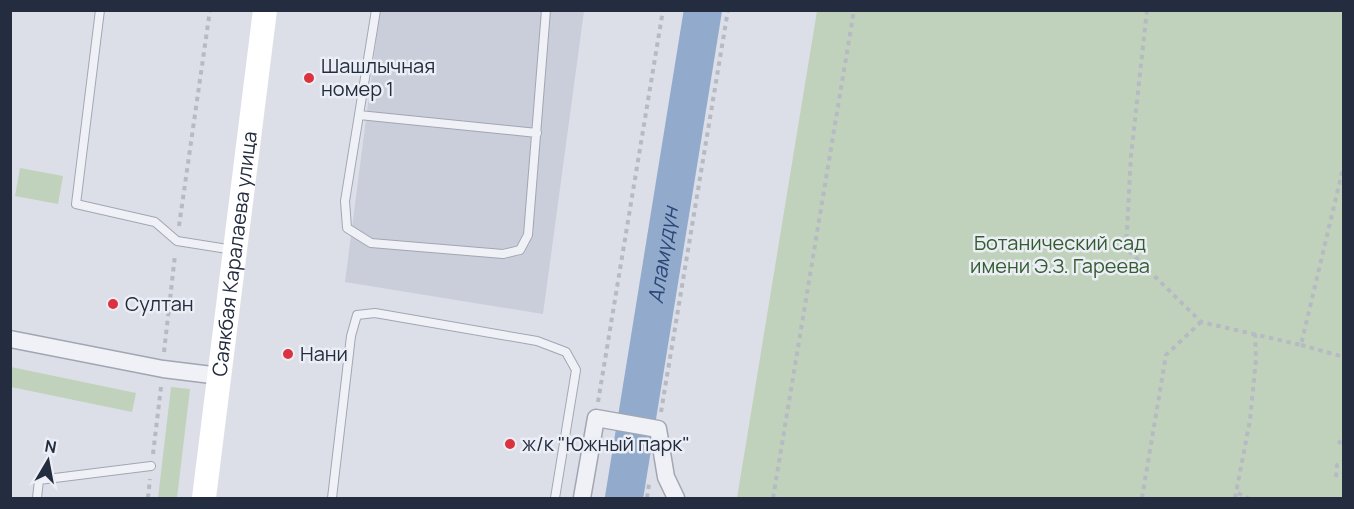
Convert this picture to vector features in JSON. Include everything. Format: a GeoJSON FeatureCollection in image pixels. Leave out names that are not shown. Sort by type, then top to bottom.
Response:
{"type":"FeatureCollection","features":[{"type":"Feature","properties":{"kind":"main road","name":"Саякбая Каралаева улица"},"geometry":{"type":"LineString","coordinates":[[204,498],[265,10]]}},
{"type":"Feature","properties":{"kind":"street"},"geometry":{"type":"LineString","coordinates":[[10,339],[163,369],[220,376]]}},
{"type":"Feature","properties":{"kind":"street"},"geometry":{"type":"LineString","coordinates":[[582,498],[598,418],[654,428],[666,477],[676,498]]}},
{"type":"Feature","properties":{"kind":"lane"},"geometry":{"type":"LineString","coordinates":[[100,10],[76,204],[155,222],[177,241],[235,250]]}},
{"type":"Feature","properties":{"kind":"lane"},"geometry":{"type":"LineString","coordinates":[[376,10],[345,201],[347,228],[371,243],[503,254],[520,250],[528,235],[546,10]]}},
{"type":"Feature","properties":{"kind":"lane"},"geometry":{"type":"LineString","coordinates":[[359,115],[537,133]]}},
{"type":"Feature","properties":{"kind":"lane"},"geometry":{"type":"LineString","coordinates":[[332,498],[351,336],[357,315],[375,313],[537,341],[566,352],[576,370],[555,498]]}},
{"type":"Feature","properties":{"kind":"lane"},"geometry":{"type":"LineString","coordinates":[[37,498],[39,480],[152,466]]}},
{"type":"Feature","properties":{"kind":"path"},"geometry":{"type":"LineString","coordinates":[[164,354],[177,241],[210,10]]}},
{"type":"Feature","properties":{"kind":"path"},"geometry":{"type":"LineString","coordinates":[[598,418],[663,10]]}},
{"type":"Feature","properties":{"kind":"path"},"geometry":{"type":"LineString","coordinates":[[654,428],[728,10]]}},
{"type":"Feature","properties":{"kind":"path"},"geometry":{"type":"LineString","coordinates":[[773,498],[854,10]]}},
{"type":"Feature","properties":{"kind":"path"},"geometry":{"type":"LineString","coordinates":[[1147,10],[1131,156],[1126,248],[1201,322],[1344,357]]}},
{"type":"Feature","properties":{"kind":"path"},"geometry":{"type":"LineString","coordinates":[[1301,345],[1344,164]]}},
{"type":"Feature","properties":{"kind":"path"},"geometry":{"type":"LineString","coordinates":[[1142,498],[1166,355],[1201,322]]}},
{"type":"Feature","properties":{"kind":"path"},"geometry":{"type":"LineString","coordinates":[[1235,498],[1238,493],[1240,464],[1250,420],[1256,359],[1255,334]]}},
{"type":"Feature","properties":{"kind":"path"},"geometry":{"type":"LineString","coordinates":[[148,498],[161,383]]}},
{"type":"Feature","properties":{"kind":"path"},"geometry":{"type":"LineString","coordinates":[[1338,441],[1344,445]]}},
{"type":"Feature","properties":{"kind":"path"},"geometry":{"type":"LineString","coordinates":[[1336,477],[1337,465],[1344,461]]}},
{"type":"Feature","properties":{"kind":"path"},"geometry":{"type":"LineString","coordinates":[[647,498],[651,475]]}},
{"type":"Feature","properties":{"kind":"path"},"geometry":{"type":"LineString","coordinates":[[1238,493],[1248,498]]}},
{"type":"Feature","properties":{"kind":"shaded area"},"geometry":{"type":"Polygon","coordinates":[[[380,11],[584,11],[543,314],[345,282],[380,11]]]}},
{"type":"Feature","properties":{"kind":"green space","name":"Ботанический сад имени Э.З. Гареева"},"geometry":{"type":"Polygon","coordinates":[[[817,11],[1343,11],[1343,498],[737,498],[817,11]]]}},
{"type":"Feature","properties":{"kind":"green space"},"geometry":{"type":"Polygon","coordinates":[[[20,168],[63,176],[58,204],[15,196],[20,168]]]}},
{"type":"Feature","properties":{"kind":"green space"},"geometry":{"type":"Polygon","coordinates":[[[11,367],[136,393],[132,412],[11,387],[11,367]]]}},
{"type":"Feature","properties":{"kind":"green space"},"geometry":{"type":"Polygon","coordinates":[[[171,387],[190,389],[177,498],[158,498],[171,387]]]}},
{"type":"Feature","properties":{"kind":"waterway","name":"Аламүдүн"},"geometry":{"type":"LineString","coordinates":[[624,498],[703,10]]}},
{"type":"Feature","properties":{"kind":"place","name":"Шашлычная номер 1"},"geometry":{"type":"Point","coordinates":[309,78]}},
{"type":"Feature","properties":{"kind":"place","name":"Султан"},"geometry":{"type":"Point","coordinates":[113,304]}},
{"type":"Feature","properties":{"kind":"place","name":"Нани"},"geometry":{"type":"Point","coordinates":[288,354]}},
{"type":"Feature","properties":{"kind":"place","name":"ж/к \"Южный парк\""},"geometry":{"type":"Point","coordinates":[510,444]}}]}
